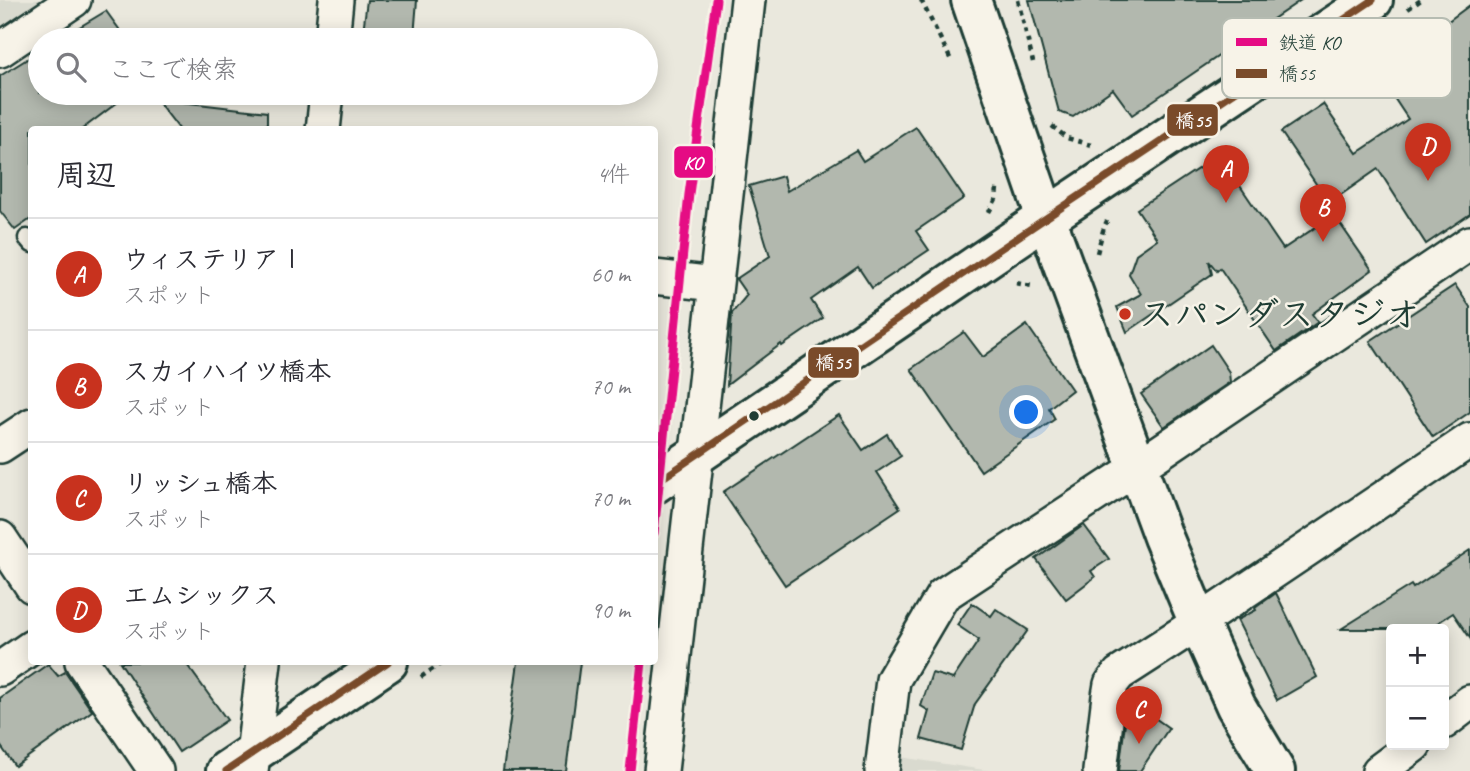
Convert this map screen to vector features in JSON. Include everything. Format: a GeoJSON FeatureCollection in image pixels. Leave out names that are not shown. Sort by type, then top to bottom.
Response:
{"type":"FeatureCollection","features":[{"type":"Feature","properties":{"kind":"street"},"geometry":{"type":"LineString","coordinates":[[33,28],[74,0]]}},
{"type":"Feature","properties":{"kind":"street"},"geometry":{"type":"LineString","coordinates":[[333,28],[336,0]]}},
{"type":"Feature","properties":{"kind":"street"},"geometry":{"type":"LineString","coordinates":[[661,771],[748,0]]}},
{"type":"Feature","properties":{"kind":"street"},"geometry":{"type":"LineString","coordinates":[[1346,18],[1373,0]]}},
{"type":"Feature","properties":{"kind":"street"},"geometry":{"type":"LineString","coordinates":[[972,4],[1046,218],[1163,537],[1236,706],[1275,771]]}},
{"type":"Feature","properties":{"kind":"street"},"geometry":{"type":"LineString","coordinates":[[0,50],[28,31]]}},
{"type":"Feature","properties":{"kind":"street"},"geometry":{"type":"LineString","coordinates":[[658,481],[1226,98]]}},
{"type":"Feature","properties":{"kind":"street"},"geometry":{"type":"LineString","coordinates":[[323,126],[326,105]]}},
{"type":"Feature","properties":{"kind":"street"},"geometry":{"type":"LineString","coordinates":[[882,771],[892,680],[943,595],[1470,243]]}},
{"type":"Feature","properties":{"kind":"street"},"geometry":{"type":"LineString","coordinates":[[658,277],[715,284]]}},
{"type":"Feature","properties":{"kind":"street"},"geometry":{"type":"LineString","coordinates":[[0,446],[28,428]]}},
{"type":"Feature","properties":{"kind":"street"},"geometry":{"type":"LineString","coordinates":[[1100,771],[1111,684],[1119,674],[1470,440]]}},
{"type":"Feature","properties":{"kind":"street"},"geometry":{"type":"LineString","coordinates":[[0,538],[28,580]]}},
{"type":"Feature","properties":{"kind":"street"},"geometry":{"type":"LineString","coordinates":[[0,669],[28,651]]}},
{"type":"Feature","properties":{"kind":"street"},"geometry":{"type":"LineString","coordinates":[[84,665],[156,771]]}},
{"type":"Feature","properties":{"kind":"street"},"geometry":{"type":"LineString","coordinates":[[244,765],[263,665]]}},
{"type":"Feature","properties":{"kind":"street"},"geometry":{"type":"LineString","coordinates":[[244,765],[384,665]]}},
{"type":"Feature","properties":{"kind":"street"},"geometry":{"type":"LineString","coordinates":[[1449,718],[1470,702]]}},
{"type":"Feature","properties":{"kind":"street"},"geometry":{"type":"LineString","coordinates":[[1379,771],[1406,750]]}},
{"type":"Feature","properties":{"kind":"path"},"geometry":{"type":"LineString","coordinates":[[921,0],[954,65]]}},
{"type":"Feature","properties":{"kind":"path"},"geometry":{"type":"LineString","coordinates":[[1018,0],[1034,68]]}},
{"type":"Feature","properties":{"kind":"path"},"geometry":{"type":"LineString","coordinates":[[1047,122],[1066,138],[1100,146]]}},
{"type":"Feature","properties":{"kind":"path"},"geometry":{"type":"LineString","coordinates":[[983,218],[996,199],[997,181]]}},
{"type":"Feature","properties":{"kind":"shaded area"},"geometry":{"type":"Polygon","coordinates":[[[0,0],[41,0],[0,28],[0,0]]]}},
{"type":"Feature","properties":{"kind":"shaded area"},"geometry":{"type":"Polygon","coordinates":[[[900,757],[990,771],[898,771],[900,757]]]}},
{"type":"Feature","properties":{"kind":"building"},"geometry":{"type":"Polygon","coordinates":[[[367,0],[417,0],[415,28],[364,28],[367,0]]]}},
{"type":"Feature","properties":{"kind":"building"},"geometry":{"type":"Polygon","coordinates":[[[1029,0],[1301,0],[1275,18],[1222,18],[1222,54],[1132,115],[1113,89],[1073,117],[1059,112],[1029,0]]]}},
{"type":"Feature","properties":{"kind":"building"},"geometry":{"type":"Polygon","coordinates":[[[1470,5],[1470,214],[1426,244],[1378,169],[1329,203],[1281,132],[1323,104],[1357,153],[1408,119],[1394,98],[1452,98],[1452,18],[1470,5]]]}},
{"type":"Feature","properties":{"kind":"building"},"geometry":{"type":"Polygon","coordinates":[[[106,11],[118,28],[78,28],[106,11]]]}},
{"type":"Feature","properties":{"kind":"building"},"geometry":{"type":"Polygon","coordinates":[[[28,58],[28,105],[114,105],[86,126],[28,126],[28,221],[15,230],[0,211],[0,76],[28,58]]]}},
{"type":"Feature","properties":{"kind":"building"},"geometry":{"type":"Polygon","coordinates":[[[161,105],[207,105],[267,112],[267,126],[177,126],[161,105]]]}},
{"type":"Feature","properties":{"kind":"building"},"geometry":{"type":"Polygon","coordinates":[[[916,127],[964,198],[916,231],[929,250],[872,288],[858,267],[811,300],[823,318],[782,346],[781,344],[727,385],[732,313],[747,295],[736,279],[770,256],[749,186],[783,176],[787,191],[856,150],[863,161],[916,127]]]}},
{"type":"Feature","properties":{"kind":"building"},"geometry":{"type":"Polygon","coordinates":[[[1219,155],[1283,249],[1334,215],[1372,270],[1312,314],[1318,322],[1276,351],[1220,268],[1217,271],[1209,261],[1212,274],[1127,332],[1117,307],[1141,294],[1129,274],[1136,254],[1157,239],[1137,209],[1219,155]]]}},
{"type":"Feature","properties":{"kind":"building"},"geometry":{"type":"Polygon","coordinates":[[[1455,285],[1470,307],[1470,412],[1433,437],[1370,341],[1455,285]]]}},
{"type":"Feature","properties":{"kind":"building"},"geometry":{"type":"Polygon","coordinates":[[[1027,325],[1072,390],[1049,408],[1055,419],[981,471],[911,369],[964,332],[983,357],[1027,325]]]}},
{"type":"Feature","properties":{"kind":"building"},"geometry":{"type":"Polygon","coordinates":[[[1211,345],[1229,372],[1230,382],[1164,427],[1141,394],[1211,345]]]}},
{"type":"Feature","properties":{"kind":"building"},"geometry":{"type":"Polygon","coordinates":[[[839,415],[863,450],[887,434],[901,456],[877,472],[900,508],[785,585],[723,492],[839,415]]]}},
{"type":"Feature","properties":{"kind":"building"},"geometry":{"type":"Polygon","coordinates":[[[1084,525],[1109,559],[1091,571],[1095,577],[1066,599],[1036,559],[1084,525]]]}},
{"type":"Feature","properties":{"kind":"building"},"geometry":{"type":"Polygon","coordinates":[[[1470,550],[1470,638],[1453,613],[1436,624],[1386,624],[1386,629],[1341,629],[1411,585],[1413,588],[1470,550]]]}},
{"type":"Feature","properties":{"kind":"building"},"geometry":{"type":"Polygon","coordinates":[[[1276,593],[1317,677],[1277,700],[1237,620],[1256,610],[1255,608],[1276,593]]]}},
{"type":"Feature","properties":{"kind":"building"},"geometry":{"type":"Polygon","coordinates":[[[972,603],[991,616],[996,609],[1028,630],[975,704],[961,750],[921,739],[929,711],[921,706],[932,673],[953,679],[979,640],[957,625],[972,603]]]}},
{"type":"Feature","properties":{"kind":"building"},"geometry":{"type":"Polygon","coordinates":[[[49,665],[58,676],[65,672],[92,711],[15,766],[0,745],[0,698],[49,665]]]}},
{"type":"Feature","properties":{"kind":"building"},"geometry":{"type":"Polygon","coordinates":[[[122,665],[187,665],[227,720],[179,752],[122,665]]]}},
{"type":"Feature","properties":{"kind":"building"},"geometry":{"type":"Polygon","coordinates":[[[518,665],[580,665],[566,771],[503,771],[518,665]]]}},
{"type":"Feature","properties":{"kind":"building"},"geometry":{"type":"Polygon","coordinates":[[[1128,699],[1169,728],[1140,771],[1119,771],[1128,699]]]}},
{"type":"Feature","properties":{"kind":"rail line","name":"KO"},"geometry":{"type":"LineString","coordinates":[[658,494],[689,194],[716,0]]}},
{"type":"Feature","properties":{"kind":"rail line","name":"KO"},"geometry":{"type":"LineString","coordinates":[[630,771],[642,665]]}},
{"type":"Feature","properties":{"kind":"transit line","name":"橋55"},"geometry":{"type":"LineString","coordinates":[[1346,18],[1373,0]]}},
{"type":"Feature","properties":{"kind":"transit line","name":"橋55"},"geometry":{"type":"LineString","coordinates":[[658,481],[1226,98]]}},
{"type":"Feature","properties":{"kind":"transit line","name":"橋55"},"geometry":{"type":"LineString","coordinates":[[226,771],[384,665]]}},
{"type":"Feature","properties":{"kind":"place","name":"エムシックス"},"geometry":{"type":"Point","coordinates":[1428,181]}},
{"type":"Feature","properties":{"kind":"place","name":"ウィステリアⅠ"},"geometry":{"type":"Point","coordinates":[1226,203]}},
{"type":"Feature","properties":{"kind":"place","name":"スカイハイツ橋本"},"geometry":{"type":"Point","coordinates":[1323,242]}},
{"type":"Feature","properties":{"kind":"place","name":"スパンダスタジオ"},"geometry":{"type":"Point","coordinates":[1125,314]}},
{"type":"Feature","properties":{"kind":"place","name":"リッシュ橋本"},"geometry":{"type":"Point","coordinates":[1139,744]}}]}
